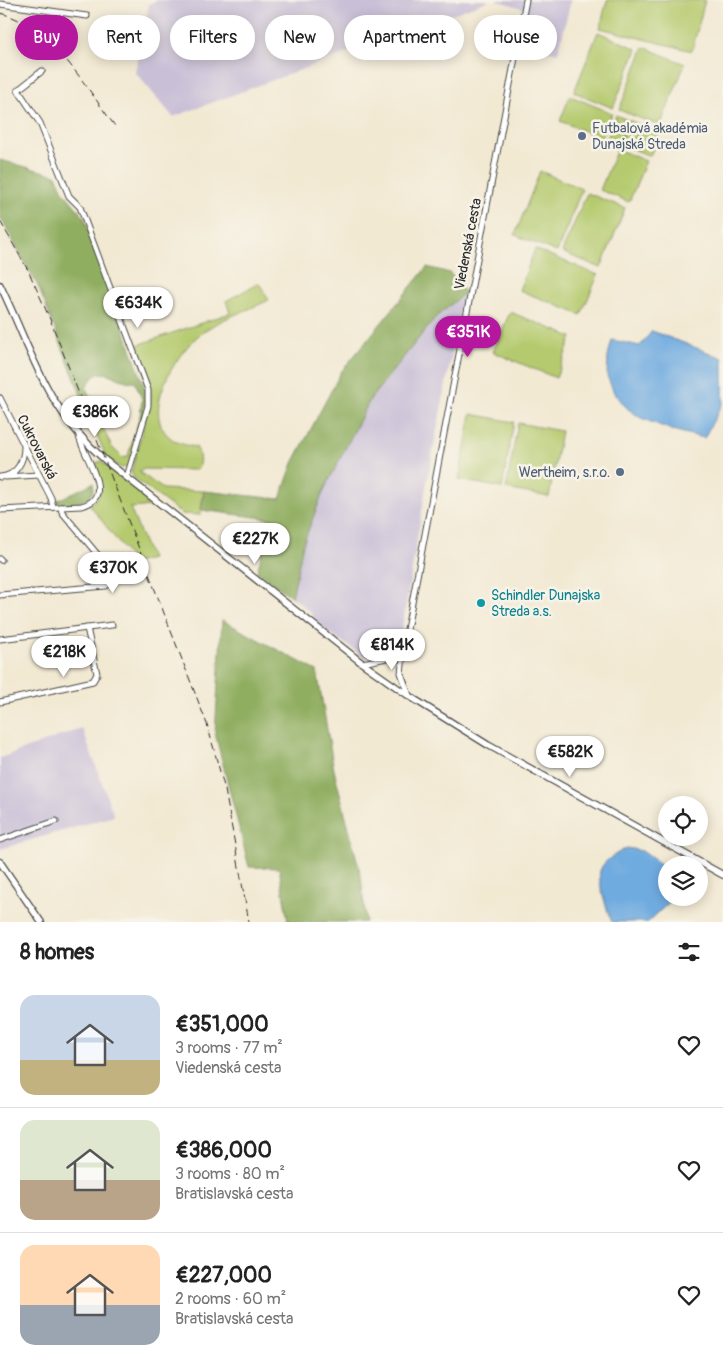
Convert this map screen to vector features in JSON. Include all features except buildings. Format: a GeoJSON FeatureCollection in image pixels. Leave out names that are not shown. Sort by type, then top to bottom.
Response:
{"type":"FeatureCollection","features":[{"type":"Feature","properties":{"kind":"street","name":"Viedenská cesta"},"geometry":{"type":"LineString","coordinates":[[409,696],[401,673],[405,640],[526,0]]}},
{"type":"Feature","properties":{"kind":"street"},"geometry":{"type":"LineString","coordinates":[[0,4],[87,16]]}},
{"type":"Feature","properties":{"kind":"street"},"geometry":{"type":"LineString","coordinates":[[42,71],[18,90],[40,123],[70,196],[80,207],[148,390],[147,412],[126,477]]}},
{"type":"Feature","properties":{"kind":"street"},"geometry":{"type":"LineString","coordinates":[[0,285],[3,299],[47,391],[78,436],[93,469],[98,487],[92,501],[81,506],[0,510]]}},
{"type":"Feature","properties":{"kind":"street","name":"Cukrovarská"},"geometry":{"type":"LineString","coordinates":[[1,401],[24,444],[53,507]]}},
{"type":"Feature","properties":{"kind":"street"},"geometry":{"type":"LineString","coordinates":[[78,436],[126,477],[362,663],[409,696],[488,745],[723,875]]}},
{"type":"Feature","properties":{"kind":"street"},"geometry":{"type":"LineString","coordinates":[[2,477],[12,474],[20,465],[24,444]]}},
{"type":"Feature","properties":{"kind":"street"},"geometry":{"type":"LineString","coordinates":[[93,469],[93,461],[98,454]]}},
{"type":"Feature","properties":{"kind":"street"},"geometry":{"type":"LineString","coordinates":[[2,477],[39,475]]}},
{"type":"Feature","properties":{"kind":"street"},"geometry":{"type":"LineString","coordinates":[[0,595],[106,586],[112,581],[113,573],[62,512],[61,507]]}},
{"type":"Feature","properties":{"kind":"street"},"geometry":{"type":"LineString","coordinates":[[0,639],[112,625]]}},
{"type":"Feature","properties":{"kind":"street"},"geometry":{"type":"LineString","coordinates":[[0,702],[93,681],[97,674],[87,628]]}},
{"type":"Feature","properties":{"kind":"street"},"geometry":{"type":"LineString","coordinates":[[362,663],[387,658],[405,640]]}},
{"type":"Feature","properties":{"kind":"street"},"geometry":{"type":"LineString","coordinates":[[0,840],[56,821]]}},
{"type":"Feature","properties":{"kind":"street"},"geometry":{"type":"LineString","coordinates":[[0,862],[41,922]]}},
{"type":"Feature","properties":{"kind":"shaded area"},"geometry":{"type":"Polygon","coordinates":[[[157,0],[490,0],[449,15],[344,15],[344,54],[334,58],[334,15],[265,15],[265,60],[327,60],[173,117],[135,72],[137,60],[160,60],[160,15],[147,15],[149,4],[157,0]]]}},
{"type":"Feature","properties":{"kind":"shaded area"},"geometry":{"type":"Polygon","coordinates":[[[496,0],[571,0],[558,53],[557,15],[524,15],[525,9],[496,0]]]}},
{"type":"Feature","properties":{"kind":"shaded area"},"geometry":{"type":"Polygon","coordinates":[[[463,296],[426,487],[401,634],[389,651],[371,657],[363,656],[321,627],[309,611],[292,597],[303,544],[323,492],[371,398],[435,318],[463,296]]]}},
{"type":"Feature","properties":{"kind":"shaded area"},"geometry":{"type":"Polygon","coordinates":[[[82,728],[114,816],[0,849],[0,758],[82,728]]]}},
{"type":"Feature","properties":{"kind":"green space"},"geometry":{"type":"Polygon","coordinates":[[[607,0],[705,0],[692,51],[600,28],[607,0]]]}},
{"type":"Feature","properties":{"kind":"green space"},"geometry":{"type":"Polygon","coordinates":[[[598,32],[637,49],[613,108],[574,92],[598,32]]]}},
{"type":"Feature","properties":{"kind":"green space"},"geometry":{"type":"Polygon","coordinates":[[[644,47],[685,64],[660,126],[619,110],[644,47]]]}},
{"type":"Feature","properties":{"kind":"green space"},"geometry":{"type":"Polygon","coordinates":[[[570,96],[612,113],[602,138],[560,121],[570,96]]]}},
{"type":"Feature","properties":{"kind":"green space"},"geometry":{"type":"Polygon","coordinates":[[[616,115],[628,120],[619,143],[607,139],[616,115]]]}},
{"type":"Feature","properties":{"kind":"green space"},"geometry":{"type":"Polygon","coordinates":[[[629,120],[641,125],[632,149],[620,144],[629,120]]]}},
{"type":"Feature","properties":{"kind":"green space"},"geometry":{"type":"Polygon","coordinates":[[[643,125],[660,132],[650,156],[633,149],[643,125]]]}},
{"type":"Feature","properties":{"kind":"green space"},"geometry":{"type":"Polygon","coordinates":[[[617,149],[646,161],[629,202],[600,190],[617,149]]]}},
{"type":"Feature","properties":{"kind":"green space"},"geometry":{"type":"Polygon","coordinates":[[[0,160],[56,175],[63,191],[84,217],[147,394],[143,417],[140,416],[142,399],[135,382],[103,373],[92,379],[86,388],[101,423],[93,425],[38,286],[0,217],[0,160]]]}},
{"type":"Feature","properties":{"kind":"green space"},"geometry":{"type":"Polygon","coordinates":[[[540,171],[582,189],[557,252],[515,235],[540,171]]]}},
{"type":"Feature","properties":{"kind":"green space"},"geometry":{"type":"Polygon","coordinates":[[[587,193],[625,208],[601,268],[562,252],[587,193]]]}},
{"type":"Feature","properties":{"kind":"green space"},"geometry":{"type":"Polygon","coordinates":[[[535,249],[598,275],[581,315],[519,290],[535,249]]]}},
{"type":"Feature","properties":{"kind":"green space"},"geometry":{"type":"Polygon","coordinates":[[[427,267],[450,273],[465,293],[435,318],[371,398],[323,492],[303,544],[292,597],[257,572],[271,519],[201,510],[204,491],[280,499],[293,463],[341,372],[427,267]]]}},
{"type":"Feature","properties":{"kind":"green space"},"geometry":{"type":"Polygon","coordinates":[[[259,283],[269,300],[224,320],[199,335],[175,363],[166,380],[160,398],[159,415],[163,430],[175,441],[196,447],[200,458],[199,465],[197,470],[144,469],[139,472],[163,489],[204,491],[200,515],[182,514],[135,479],[131,473],[151,398],[150,388],[135,346],[230,313],[226,301],[259,283]]]}},
{"type":"Feature","properties":{"kind":"green space"},"geometry":{"type":"Polygon","coordinates":[[[510,312],[572,337],[556,378],[493,352],[510,312]]]}},
{"type":"Feature","properties":{"kind":"green space"},"geometry":{"type":"Polygon","coordinates":[[[471,414],[514,422],[502,488],[459,480],[471,414]]]}},
{"type":"Feature","properties":{"kind":"green space"},"geometry":{"type":"Polygon","coordinates":[[[140,416],[143,417],[129,466],[121,468],[106,457],[93,425],[101,423],[111,446],[123,458],[128,456],[140,416]]]}},
{"type":"Feature","properties":{"kind":"green space"},"geometry":{"type":"Polygon","coordinates":[[[518,423],[561,431],[549,497],[506,489],[518,423]]]}},
{"type":"Feature","properties":{"kind":"green space"},"geometry":{"type":"Polygon","coordinates":[[[101,461],[154,506],[130,508],[151,559],[134,563],[90,505],[99,495],[100,485],[96,463],[101,461]]]}},
{"type":"Feature","properties":{"kind":"green space"},"geometry":{"type":"Polygon","coordinates":[[[93,483],[91,496],[87,500],[75,504],[55,504],[54,502],[93,483]]]}},
{"type":"Feature","properties":{"kind":"green space"},"geometry":{"type":"Polygon","coordinates":[[[222,620],[317,671],[334,770],[361,876],[366,922],[288,922],[279,868],[249,867],[215,733],[222,620]]]}},
{"type":"Feature","properties":{"kind":"water"},"geometry":{"type":"Polygon","coordinates":[[[652,331],[723,358],[723,403],[704,438],[672,430],[641,418],[628,409],[615,395],[607,376],[608,356],[612,340],[640,346],[652,331]]]}},
{"type":"Feature","properties":{"kind":"water"},"geometry":{"type":"Polygon","coordinates":[[[627,848],[642,851],[658,862],[658,906],[665,906],[648,922],[612,922],[603,897],[599,876],[604,863],[627,848]]]}},
{"type":"Feature","properties":{"kind":"railway"},"geometry":{"type":"LineString","coordinates":[[0,13],[19,20],[36,30],[51,44],[79,76],[115,126]]}},
{"type":"Feature","properties":{"kind":"railway"},"geometry":{"type":"LineString","coordinates":[[0,221],[28,270],[50,319],[207,724],[225,790],[249,922]]}},
{"type":"Feature","properties":{"kind":"place","name":"Futbalová akadémia Dunajská Streda"},"geometry":{"type":"Point","coordinates":[582,136]}},
{"type":"Feature","properties":{"kind":"place","name":"Wertheim, s.r.o."},"geometry":{"type":"Point","coordinates":[620,472]}},
{"type":"Feature","properties":{"kind":"place","name":"Schindler Dunajska Streda a.s."},"geometry":{"type":"Point","coordinates":[481,603]}}]}
